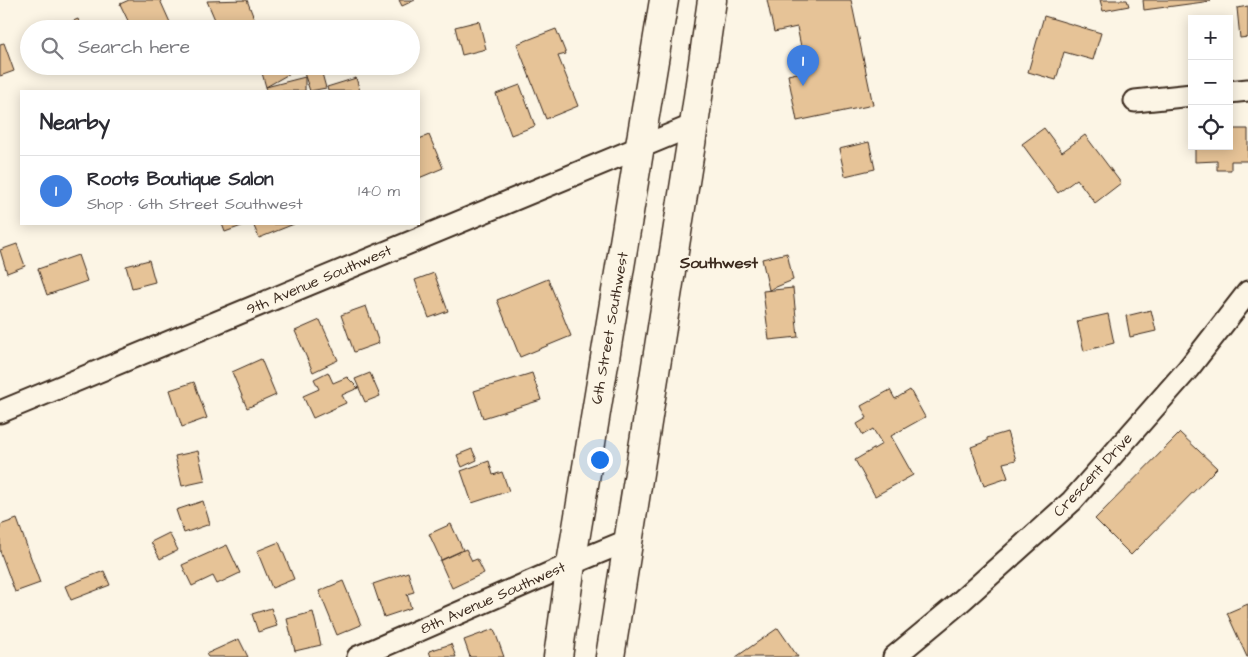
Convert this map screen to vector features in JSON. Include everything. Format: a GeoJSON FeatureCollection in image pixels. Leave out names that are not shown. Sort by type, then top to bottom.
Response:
{"type":"FeatureCollection","features":[{"type":"Feature","properties":{"kind":"main road","name":"6th Street Southwest"},"geometry":{"type":"LineString","coordinates":[[558,657],[571,564],[664,0]]}},
{"type":"Feature","properties":{"kind":"main road"},"geometry":{"type":"LineString","coordinates":[[610,657],[712,0]]}},
{"type":"Feature","properties":{"kind":"street"},"geometry":{"type":"LineString","coordinates":[[1233,92],[1248,90]]}},
{"type":"Feature","properties":{"kind":"street"},"geometry":{"type":"LineString","coordinates":[[1135,101],[1188,95]]}},
{"type":"Feature","properties":{"kind":"street","name":"9th Avenue Southwest"},"geometry":{"type":"LineString","coordinates":[[0,412],[694,125]]}},
{"type":"Feature","properties":{"kind":"street","name":"Crescent Drive"},"geometry":{"type":"LineString","coordinates":[[894,657],[959,603],[1072,501],[1188,369],[1248,292]]}},
{"type":"Feature","properties":{"kind":"street","name":"8th Avenue Southwest"},"geometry":{"type":"LineString","coordinates":[[358,657],[629,540]]}},
{"type":"Feature","properties":{"kind":"building"},"geometry":{"type":"Polygon","coordinates":[[[129,0],[160,0],[169,20],[128,20],[120,4],[129,0]]]}},
{"type":"Feature","properties":{"kind":"building"},"geometry":{"type":"Polygon","coordinates":[[[247,0],[255,20],[215,20],[207,1],[247,0]]]}},
{"type":"Feature","properties":{"kind":"building"},"geometry":{"type":"Polygon","coordinates":[[[399,0],[415,0],[402,6],[399,0]]]}},
{"type":"Feature","properties":{"kind":"building"},"geometry":{"type":"Polygon","coordinates":[[[767,0],[851,0],[873,105],[797,121],[788,75],[806,71],[797,27],[774,32],[767,0]]]}},
{"type":"Feature","properties":{"kind":"building"},"geometry":{"type":"Polygon","coordinates":[[[1100,0],[1127,0],[1129,6],[1103,11],[1100,0]]]}},
{"type":"Feature","properties":{"kind":"building"},"geometry":{"type":"Polygon","coordinates":[[[1143,0],[1211,0],[1211,1],[1144,10],[1143,0]]]}},
{"type":"Feature","properties":{"kind":"building"},"geometry":{"type":"Polygon","coordinates":[[[1248,6],[1248,37],[1240,38],[1237,8],[1248,6]]]}},
{"type":"Feature","properties":{"kind":"building"},"geometry":{"type":"Polygon","coordinates":[[[1044,16],[1101,33],[1093,60],[1064,52],[1056,80],[1028,72],[1044,16]]]}},
{"type":"Feature","properties":{"kind":"building"},"geometry":{"type":"Polygon","coordinates":[[[479,21],[486,49],[462,55],[455,27],[479,21]]]}},
{"type":"Feature","properties":{"kind":"building"},"geometry":{"type":"Polygon","coordinates":[[[556,29],[566,54],[558,56],[578,106],[546,119],[517,44],[556,29]]]}},
{"type":"Feature","properties":{"kind":"building"},"geometry":{"type":"Polygon","coordinates":[[[4,43],[14,71],[0,76],[0,44],[4,43]]]}},
{"type":"Feature","properties":{"kind":"building"},"geometry":{"type":"Polygon","coordinates":[[[263,75],[287,75],[266,87],[263,75]]]}},
{"type":"Feature","properties":{"kind":"building"},"geometry":{"type":"Polygon","coordinates":[[[305,75],[322,75],[326,88],[310,90],[305,75]]]}},
{"type":"Feature","properties":{"kind":"building"},"geometry":{"type":"Polygon","coordinates":[[[305,77],[305,90],[267,90],[266,87],[305,77]]]}},
{"type":"Feature","properties":{"kind":"building"},"geometry":{"type":"Polygon","coordinates":[[[356,78],[360,90],[328,90],[327,87],[356,78]]]}},
{"type":"Feature","properties":{"kind":"building"},"geometry":{"type":"Polygon","coordinates":[[[520,85],[535,126],[511,135],[496,94],[520,85]]]}},
{"type":"Feature","properties":{"kind":"building"},"geometry":{"type":"Polygon","coordinates":[[[1044,128],[1062,152],[1085,135],[1121,183],[1095,203],[1077,179],[1058,193],[1022,144],[1044,128]]]}},
{"type":"Feature","properties":{"kind":"building"},"geometry":{"type":"Polygon","coordinates":[[[1233,129],[1248,129],[1248,161],[1231,161],[1231,170],[1217,170],[1217,161],[1195,162],[1195,150],[1233,150],[1233,129]]]}},
{"type":"Feature","properties":{"kind":"building"},"geometry":{"type":"Polygon","coordinates":[[[429,135],[443,168],[420,178],[420,139],[429,135]]]}},
{"type":"Feature","properties":{"kind":"building"},"geometry":{"type":"Polygon","coordinates":[[[869,142],[875,169],[845,176],[839,149],[869,142]]]}},
{"type":"Feature","properties":{"kind":"building"},"geometry":{"type":"Polygon","coordinates":[[[222,225],[244,225],[225,232],[222,225]]]}},
{"type":"Feature","properties":{"kind":"building"},"geometry":{"type":"Polygon","coordinates":[[[253,225],[292,225],[259,238],[253,225]]]}},
{"type":"Feature","properties":{"kind":"building"},"geometry":{"type":"Polygon","coordinates":[[[17,244],[25,266],[7,273],[0,250],[17,244]]]}},
{"type":"Feature","properties":{"kind":"building"},"geometry":{"type":"Polygon","coordinates":[[[787,253],[793,280],[769,290],[762,259],[787,253]]]}},
{"type":"Feature","properties":{"kind":"building"},"geometry":{"type":"Polygon","coordinates":[[[78,255],[87,281],[47,295],[38,269],[78,255]]]}},
{"type":"Feature","properties":{"kind":"building"},"geometry":{"type":"Polygon","coordinates":[[[149,260],[155,282],[132,288],[126,266],[149,260]]]}},
{"type":"Feature","properties":{"kind":"building"},"geometry":{"type":"Polygon","coordinates":[[[434,273],[448,311],[429,318],[415,280],[434,273]]]}},
{"type":"Feature","properties":{"kind":"building"},"geometry":{"type":"Polygon","coordinates":[[[548,279],[571,336],[520,357],[497,300],[548,279]]]}},
{"type":"Feature","properties":{"kind":"building"},"geometry":{"type":"Polygon","coordinates":[[[793,288],[798,337],[769,340],[763,291],[793,288]]]}},
{"type":"Feature","properties":{"kind":"building"},"geometry":{"type":"Polygon","coordinates":[[[366,306],[379,343],[354,352],[341,315],[366,306]]]}},
{"type":"Feature","properties":{"kind":"building"},"geometry":{"type":"Polygon","coordinates":[[[1151,310],[1156,331],[1130,337],[1126,316],[1151,310]]]}},
{"type":"Feature","properties":{"kind":"building"},"geometry":{"type":"Polygon","coordinates":[[[1108,314],[1114,343],[1084,351],[1077,321],[1108,314]]]}},
{"type":"Feature","properties":{"kind":"building"},"geometry":{"type":"Polygon","coordinates":[[[320,320],[338,360],[313,372],[295,331],[320,320]]]}},
{"type":"Feature","properties":{"kind":"building"},"geometry":{"type":"Polygon","coordinates":[[[261,359],[276,395],[247,408],[232,372],[261,359]]]}},
{"type":"Feature","properties":{"kind":"building"},"geometry":{"type":"Polygon","coordinates":[[[328,372],[333,383],[347,377],[358,388],[342,395],[346,403],[313,418],[303,396],[319,389],[314,379],[328,372]]]}},
{"type":"Feature","properties":{"kind":"building"},"geometry":{"type":"Polygon","coordinates":[[[370,373],[380,396],[365,402],[355,379],[370,373]]]}},
{"type":"Feature","properties":{"kind":"building"},"geometry":{"type":"Polygon","coordinates":[[[532,373],[541,400],[483,418],[474,391],[532,373]]]}},
{"type":"Feature","properties":{"kind":"building"},"geometry":{"type":"Polygon","coordinates":[[[194,382],[207,418],[182,427],[170,390],[194,382]]]}},
{"type":"Feature","properties":{"kind":"building"},"geometry":{"type":"Polygon","coordinates":[[[890,390],[895,399],[910,390],[925,417],[891,436],[913,475],[875,496],[855,460],[882,444],[873,429],[863,435],[857,424],[867,418],[861,406],[890,390]]]}},
{"type":"Feature","properties":{"kind":"building"},"geometry":{"type":"Polygon","coordinates":[[[1007,432],[1016,460],[1003,463],[1008,478],[984,486],[971,447],[987,441],[987,438],[1007,432]]]}},
{"type":"Feature","properties":{"kind":"building"},"geometry":{"type":"Polygon","coordinates":[[[1180,433],[1217,468],[1131,555],[1095,519],[1180,433]]]}},
{"type":"Feature","properties":{"kind":"building"},"geometry":{"type":"Polygon","coordinates":[[[472,449],[477,460],[462,467],[457,455],[472,449]]]}},
{"type":"Feature","properties":{"kind":"building"},"geometry":{"type":"Polygon","coordinates":[[[198,451],[205,481],[182,486],[175,456],[198,451]]]}},
{"type":"Feature","properties":{"kind":"building"},"geometry":{"type":"Polygon","coordinates":[[[489,461],[493,475],[502,472],[509,491],[472,503],[461,471],[489,461]]]}},
{"type":"Feature","properties":{"kind":"building"},"geometry":{"type":"Polygon","coordinates":[[[203,501],[210,524],[184,533],[176,510],[203,501]]]}},
{"type":"Feature","properties":{"kind":"building"},"geometry":{"type":"Polygon","coordinates":[[[17,519],[40,583],[15,592],[0,551],[0,525],[17,519]]]}},
{"type":"Feature","properties":{"kind":"building"},"geometry":{"type":"Polygon","coordinates":[[[451,524],[463,550],[441,560],[429,534],[451,524]]]}},
{"type":"Feature","properties":{"kind":"building"},"geometry":{"type":"Polygon","coordinates":[[[169,533],[178,550],[160,559],[151,542],[169,533]]]}},
{"type":"Feature","properties":{"kind":"building"},"geometry":{"type":"Polygon","coordinates":[[[279,542],[294,579],[272,588],[257,551],[279,542]]]}},
{"type":"Feature","properties":{"kind":"building"},"geometry":{"type":"Polygon","coordinates":[[[227,545],[240,573],[217,584],[213,576],[192,586],[182,565],[227,545]]]}},
{"type":"Feature","properties":{"kind":"building"},"geometry":{"type":"Polygon","coordinates":[[[466,549],[472,561],[477,559],[484,573],[452,588],[440,561],[466,549]]]}},
{"type":"Feature","properties":{"kind":"building"},"geometry":{"type":"Polygon","coordinates":[[[104,571],[110,585],[71,600],[65,586],[104,571]]]}},
{"type":"Feature","properties":{"kind":"building"},"geometry":{"type":"Polygon","coordinates":[[[408,572],[414,592],[407,594],[411,608],[384,617],[373,584],[408,572]]]}},
{"type":"Feature","properties":{"kind":"building"},"geometry":{"type":"Polygon","coordinates":[[[343,581],[361,625],[337,635],[319,591],[343,581]]]}},
{"type":"Feature","properties":{"kind":"building"},"geometry":{"type":"Polygon","coordinates":[[[1248,604],[1248,657],[1247,657],[1227,613],[1248,604]]]}},
{"type":"Feature","properties":{"kind":"building"},"geometry":{"type":"Polygon","coordinates":[[[271,608],[277,626],[258,632],[252,614],[271,608]]]}},
{"type":"Feature","properties":{"kind":"building"},"geometry":{"type":"Polygon","coordinates":[[[313,612],[321,645],[295,651],[287,619],[313,612]]]}},
{"type":"Feature","properties":{"kind":"building"},"geometry":{"type":"Polygon","coordinates":[[[778,628],[798,657],[736,657],[778,628]]]}},
{"type":"Feature","properties":{"kind":"building"},"geometry":{"type":"Polygon","coordinates":[[[494,629],[504,657],[470,657],[464,640],[494,629]]]}},
{"type":"Feature","properties":{"kind":"building"},"geometry":{"type":"Polygon","coordinates":[[[239,639],[248,657],[208,657],[206,654],[239,639]]]}},
{"type":"Feature","properties":{"kind":"building"},"geometry":{"type":"Polygon","coordinates":[[[451,644],[456,657],[431,657],[429,651],[451,644]]]}},
{"type":"Feature","properties":{"kind":"place","name":"Roots Boutique Salon"},"geometry":{"type":"Point","coordinates":[803,86]}},
{"type":"Feature","properties":{"kind":"district","name":"Southwest"},"geometry":{"type":"Point","coordinates":[719,263]}}]}
